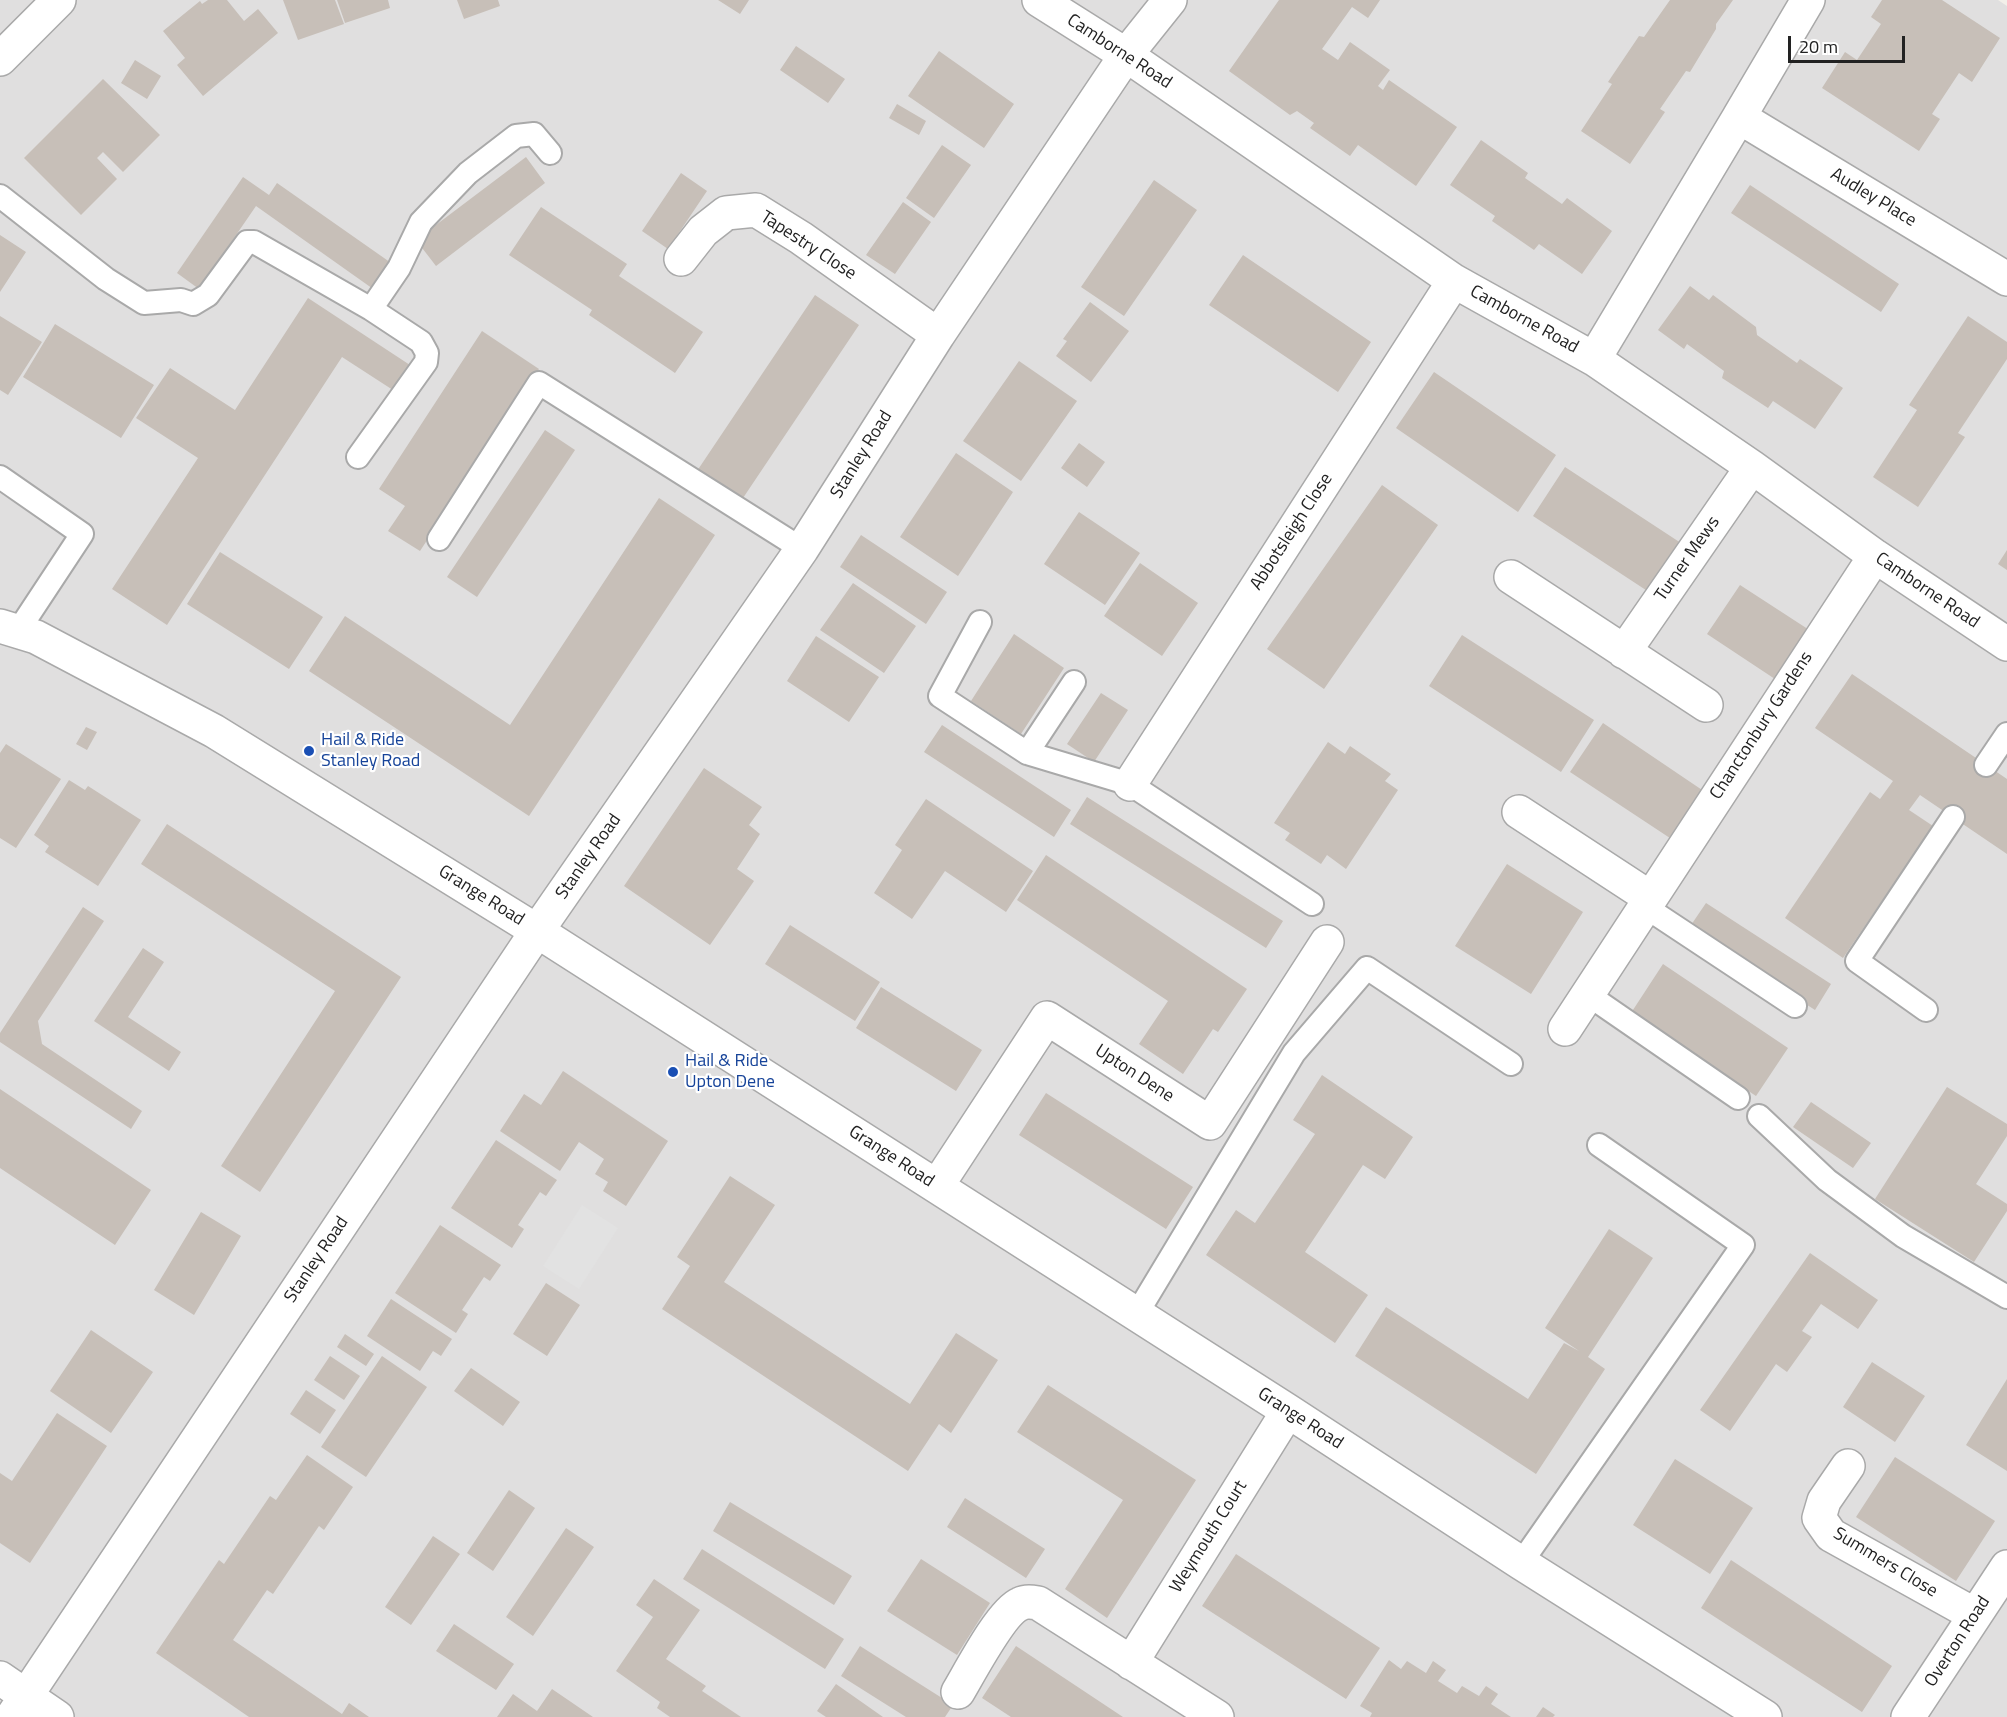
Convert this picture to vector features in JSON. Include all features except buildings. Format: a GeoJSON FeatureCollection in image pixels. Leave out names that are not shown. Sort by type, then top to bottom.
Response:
{"type":"FeatureCollection","features":[{"type":"Feature","properties":{"kind":"street"},"geometry":{"type":"LineString","coordinates":[[0,59],[59,0]]}},
{"type":"Feature","properties":{"kind":"street","name":"Camborne Road"},"geometry":{"type":"LineString","coordinates":[[1039,0],[1126,55],[1454,280],[1594,359],[1752,467],[1875,556],[2007,644]]}},
{"type":"Feature","properties":{"kind":"street","name":"Stanley Road"},"geometry":{"type":"LineString","coordinates":[[13,1697],[537,931],[802,549],[938,335],[1126,55],[1170,0]]}},
{"type":"Feature","properties":{"kind":"street"},"geometry":{"type":"LineString","coordinates":[[1594,359],[1808,0]]}},
{"type":"Feature","properties":{"kind":"street","name":"Audley Place"},"geometry":{"type":"LineString","coordinates":[[1739,117],[2007,279]]}},
{"type":"Feature","properties":{"kind":"street","name":"Tapestry Close"},"geometry":{"type":"LineString","coordinates":[[681,259],[703,231],[726,213],[756,210],[801,238],[938,335]]}},
{"type":"Feature","properties":{"kind":"street","name":"Abbotsleigh Close"},"geometry":{"type":"LineString","coordinates":[[1130,784],[1454,280]]}},
{"type":"Feature","properties":{"kind":"street","name":"Turner Mews"},"geometry":{"type":"LineString","coordinates":[[1624,652],[1752,467]]}},
{"type":"Feature","properties":{"kind":"street","name":"Chanctonbury Gardens"},"geometry":{"type":"LineString","coordinates":[[1565,1029],[1875,556]]}},
{"type":"Feature","properties":{"kind":"street"},"geometry":{"type":"LineString","coordinates":[[1511,577],[1706,705]]}},
{"type":"Feature","properties":{"kind":"street","name":"Grange Road"},"geometry":{"type":"LineString","coordinates":[[9,629],[36,637],[214,731],[537,931],[1288,1411],[1521,1563],[1765,1717]]}},
{"type":"Feature","properties":{"kind":"street"},"geometry":{"type":"LineString","coordinates":[[1519,812],[1647,902]]}},
{"type":"Feature","properties":{"kind":"street","name":"Upton Dene"},"geometry":{"type":"LineString","coordinates":[[937,1186],[1047,1018],[1210,1123],[1327,942]]}},
{"type":"Feature","properties":{"kind":"street","name":"Weymouth Court"},"geometry":{"type":"LineString","coordinates":[[1131,1663],[1288,1411]]}},
{"type":"Feature","properties":{"kind":"street","name":"Summers Close"},"geometry":{"type":"LineString","coordinates":[[1848,1466],[1824,1501],[1819,1518],[1831,1535],[1975,1615]]}},
{"type":"Feature","properties":{"kind":"street","name":"Overton Road"},"geometry":{"type":"LineString","coordinates":[[1908,1717],[2007,1566]]}},
{"type":"Feature","properties":{"kind":"street"},"geometry":{"type":"LineString","coordinates":[[958,1692],[1004,1617],[1018,1604],[1028,1601],[1038,1603],[1216,1717]]}},
{"type":"Feature","properties":{"kind":"street"},"geometry":{"type":"LineString","coordinates":[[13,1697],[57,1717]]}},
{"type":"Feature","properties":{"kind":"lane"},"geometry":{"type":"LineString","coordinates":[[371,309],[399,268],[421,222],[468,173],[516,136],[534,134],[550,153]]}},
{"type":"Feature","properties":{"kind":"lane"},"geometry":{"type":"LineString","coordinates":[[0,196],[106,279],[144,303],[181,300],[193,304],[208,295],[247,242],[254,242],[371,309],[421,342],[427,353],[426,362],[358,457]]}},
{"type":"Feature","properties":{"kind":"lane"},"geometry":{"type":"LineString","coordinates":[[439,539],[539,383],[802,549]]}},
{"type":"Feature","properties":{"kind":"lane"},"geometry":{"type":"LineString","coordinates":[[0,477],[82,534],[9,629]]}},
{"type":"Feature","properties":{"kind":"lane"},"geometry":{"type":"LineString","coordinates":[[980,622],[940,696],[1027,753],[1130,784],[1312,904]]}},
{"type":"Feature","properties":{"kind":"lane"},"geometry":{"type":"LineString","coordinates":[[1027,753],[1074,682]]}},
{"type":"Feature","properties":{"kind":"lane"},"geometry":{"type":"LineString","coordinates":[[1986,765],[2007,734]]}},
{"type":"Feature","properties":{"kind":"lane"},"geometry":{"type":"LineString","coordinates":[[1926,1010],[1857,961],[1953,817]]}},
{"type":"Feature","properties":{"kind":"lane"},"geometry":{"type":"LineString","coordinates":[[1647,902],[1795,1006]]}},
{"type":"Feature","properties":{"kind":"lane"},"geometry":{"type":"LineString","coordinates":[[1136,1315],[1294,1053],[1367,968],[1511,1064]]}},
{"type":"Feature","properties":{"kind":"lane"},"geometry":{"type":"LineString","coordinates":[[1587,994],[1738,1098]]}},
{"type":"Feature","properties":{"kind":"lane"},"geometry":{"type":"LineString","coordinates":[[1759,1116],[1827,1180],[1903,1236],[2007,1297]]}},
{"type":"Feature","properties":{"kind":"lane"},"geometry":{"type":"LineString","coordinates":[[1521,1563],[1743,1245],[1599,1145]]}},
{"type":"Feature","properties":{"kind":"shaded area"},"geometry":{"type":"Polygon","coordinates":[[[0,0],[1998,0],[2007,6],[2007,1717],[0,1717],[0,0]]]}},
{"type":"Feature","properties":{"kind":"shaded area"},"geometry":{"type":"Polygon","coordinates":[[[582,1205],[618,1228],[579,1289],[543,1266],[582,1205]]]}},
{"type":"Feature","properties":{"kind":"place","name":"Hail & Ride Stanley Road"},"geometry":{"type":"Point","coordinates":[309,751]}},
{"type":"Feature","properties":{"kind":"place","name":"Hail & Ride Upton Dene"},"geometry":{"type":"Point","coordinates":[673,1072]}}]}
